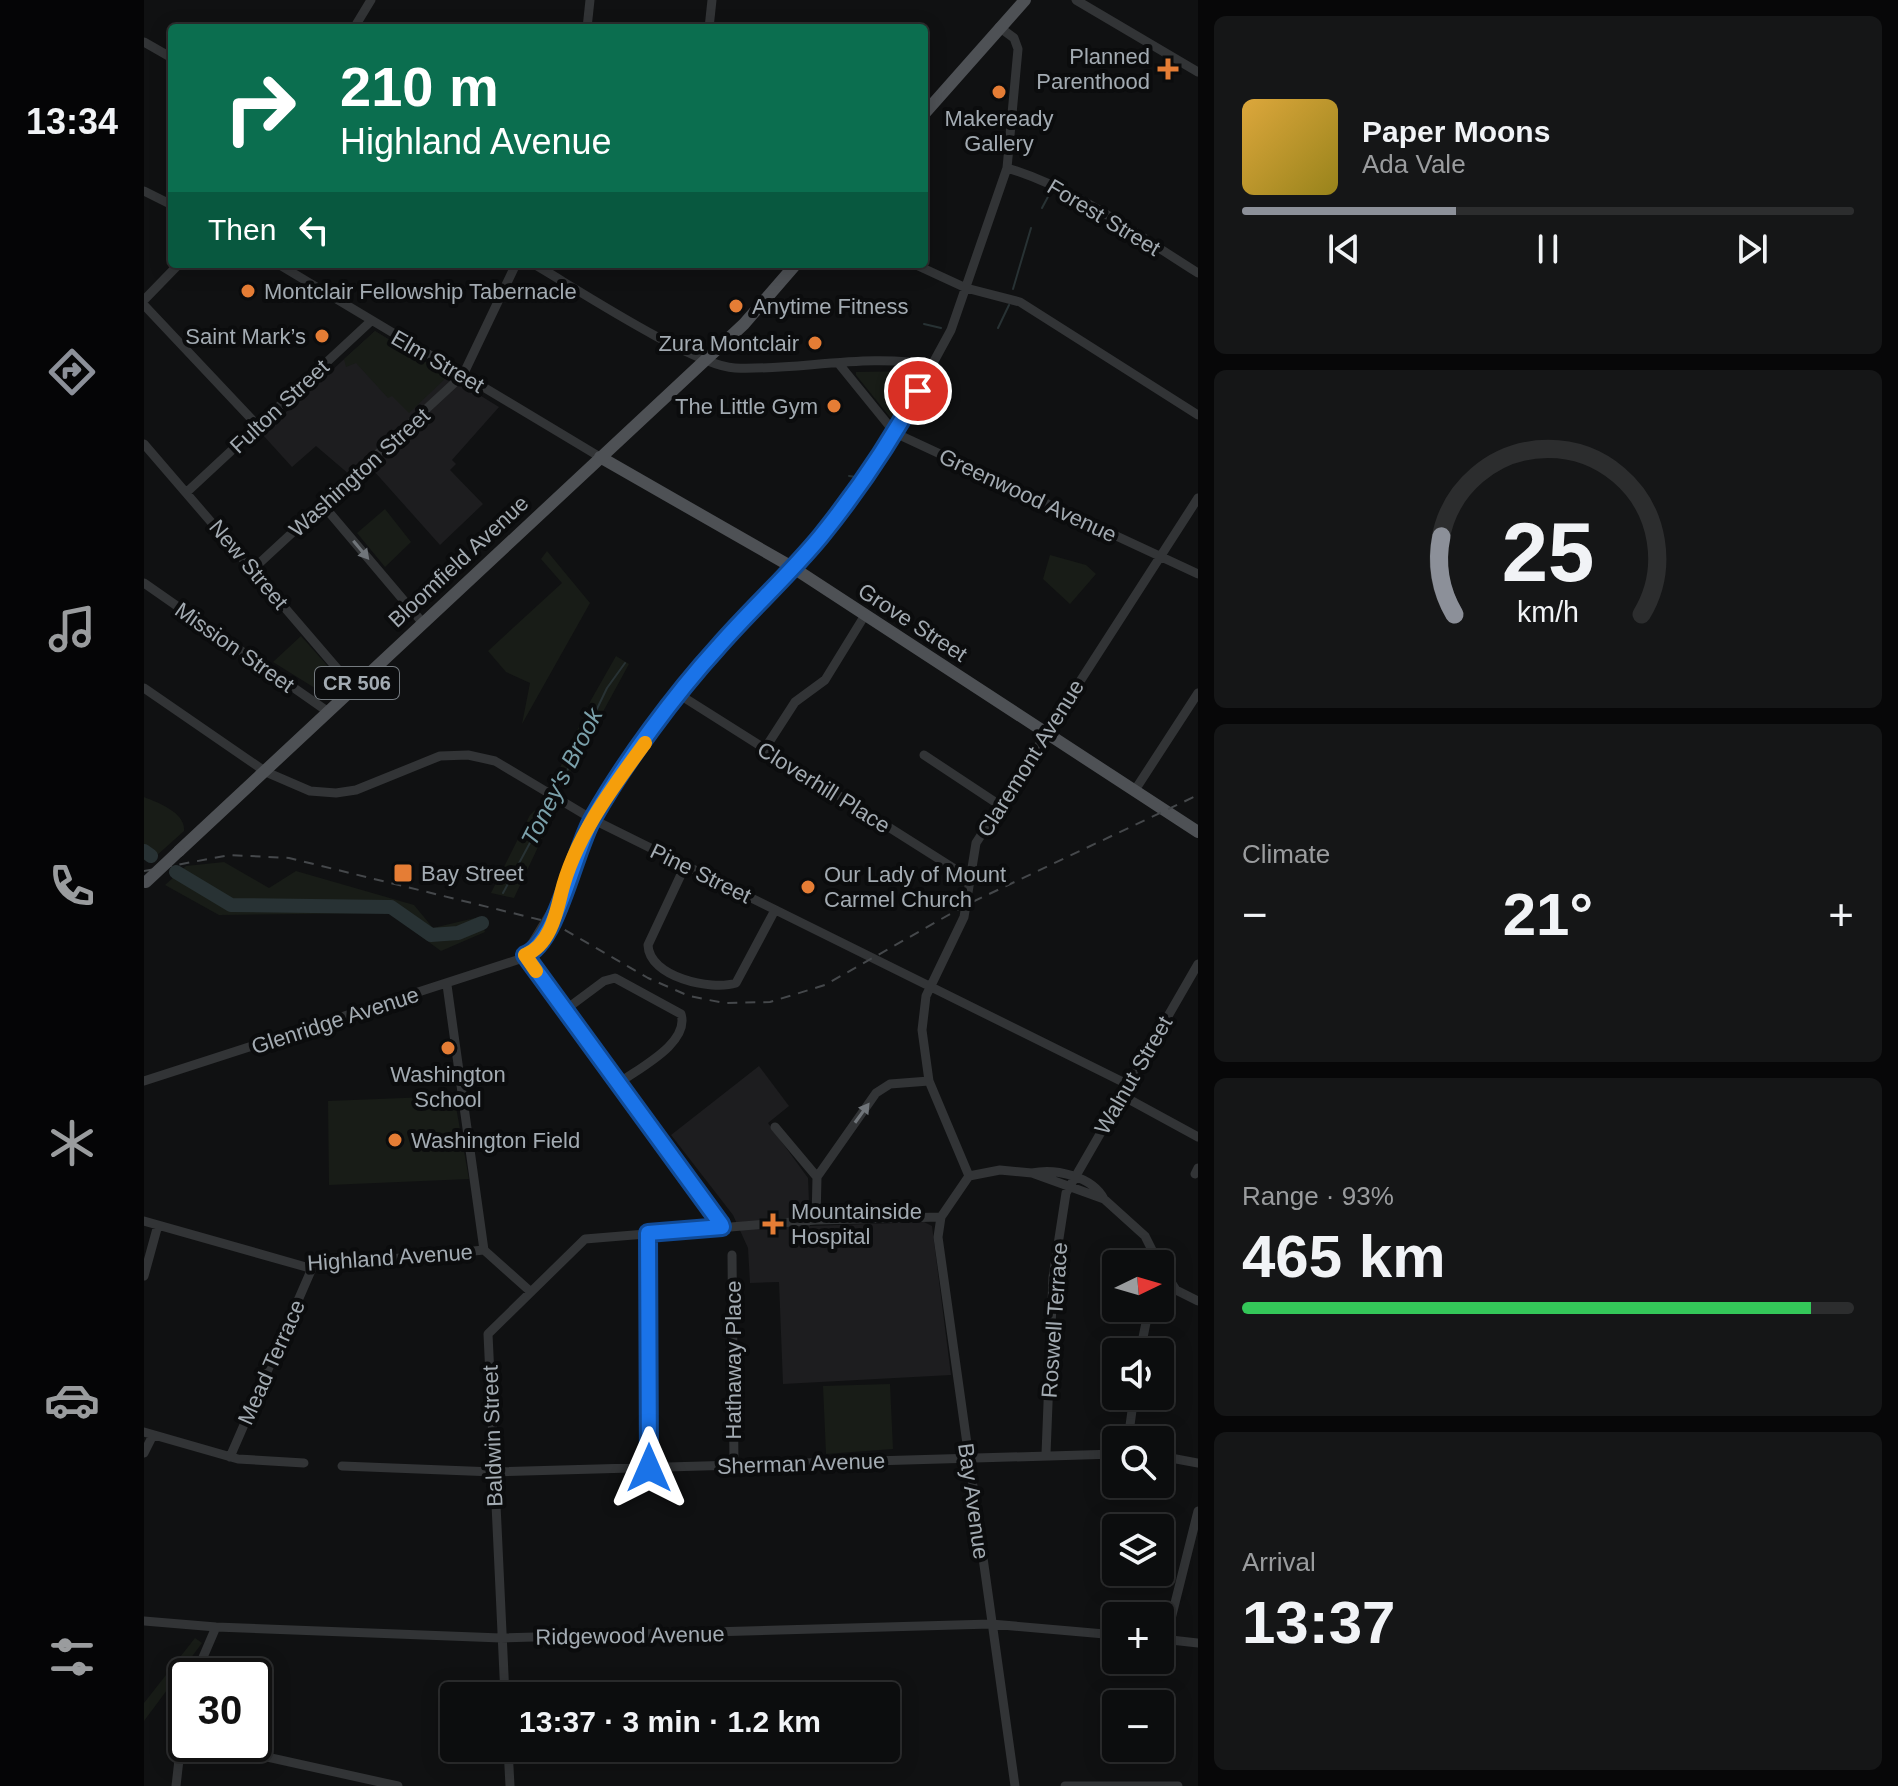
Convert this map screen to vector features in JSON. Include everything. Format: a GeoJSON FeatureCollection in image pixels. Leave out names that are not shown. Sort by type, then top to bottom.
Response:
{"type":"FeatureCollection","features":[{"type":"Feature","properties":{"kind":"main road"},"geometry":{"type":"LineString","coordinates":[[928,109],[1025,0]]}},
{"type":"Feature","properties":{"kind":"main road","name":"Bloomfield Avenue"},"geometry":{"type":"LineString","coordinates":[[145,883],[744,324],[793,268]]}},
{"type":"Feature","properties":{"kind":"main road","name":"Grove Street"},"geometry":{"type":"LineString","coordinates":[[600,457],[792,567],[1198,832]]}},
{"type":"Feature","properties":{"kind":"street"},"geometry":{"type":"LineString","coordinates":[[356,24],[371,0]]}},
{"type":"Feature","properties":{"kind":"street"},"geometry":{"type":"LineString","coordinates":[[587,24],[590,0]]}},
{"type":"Feature","properties":{"kind":"street"},"geometry":{"type":"LineString","coordinates":[[709,24],[712,0]]}},
{"type":"Feature","properties":{"kind":"street"},"geometry":{"type":"LineString","coordinates":[[1076,0],[1198,72]]}},
{"type":"Feature","properties":{"kind":"street"},"geometry":{"type":"LineString","coordinates":[[722,1227],[719,1216],[525,955],[560,897],[592,819],[716,649],[847,502],[895,433],[951,330],[1007,168],[1018,49],[1014,38],[999,27]]}},
{"type":"Feature","properties":{"kind":"street"},"geometry":{"type":"LineString","coordinates":[[144,42],[168,56]]}},
{"type":"Feature","properties":{"kind":"street","name":"Forest Street"},"geometry":{"type":"LineString","coordinates":[[1007,168],[1034,176],[1078,198],[1198,273]]}},
{"type":"Feature","properties":{"kind":"street"},"geometry":{"type":"LineString","coordinates":[[144,191],[168,203]]}},
{"type":"Feature","properties":{"kind":"street"},"geometry":{"type":"LineString","coordinates":[[175,268],[144,302],[258,426]]}},
{"type":"Feature","properties":{"kind":"street","name":"Elm Street"},"geometry":{"type":"LineString","coordinates":[[285,268],[600,457]]}},
{"type":"Feature","properties":{"kind":"street"},"geometry":{"type":"LineString","coordinates":[[463,375],[514,268]]}},
{"type":"Feature","properties":{"kind":"street"},"geometry":{"type":"LineString","coordinates":[[541,268],[706,359],[737,368],[839,364],[932,366]]}},
{"type":"Feature","properties":{"kind":"street"},"geometry":{"type":"LineString","coordinates":[[923,268],[966,288],[1020,302],[1198,415]]}},
{"type":"Feature","properties":{"kind":"street","name":"Fulton Street"},"geometry":{"type":"LineString","coordinates":[[188,491],[371,321]]}},
{"type":"Feature","properties":{"kind":"street","name":"Greenwood Avenue"},"geometry":{"type":"LineString","coordinates":[[839,364],[895,433],[1198,574]]}},
{"type":"Feature","properties":{"kind":"street","name":"Washington Street"},"geometry":{"type":"LineString","coordinates":[[253,569],[463,375]]}},
{"type":"Feature","properties":{"kind":"street","name":"New Street"},"geometry":{"type":"LineString","coordinates":[[144,444],[188,491],[353,687]]}},
{"type":"Feature","properties":{"kind":"street","name":"Claremont Avenue"},"geometry":{"type":"LineString","coordinates":[[969,1176],[929,1081],[922,1030],[924,1002],[964,917],[976,843],[998,804],[1198,498]]}},
{"type":"Feature","properties":{"kind":"street"},"geometry":{"type":"LineString","coordinates":[[323,505],[422,622]]}},
{"type":"Feature","properties":{"kind":"street","name":"Mission Street"},"geometry":{"type":"LineString","coordinates":[[144,583],[327,711]]}},
{"type":"Feature","properties":{"kind":"street"},"geometry":{"type":"LineString","coordinates":[[764,750],[795,702],[825,680],[865,615]]}},
{"type":"Feature","properties":{"kind":"street","name":"Pine Street"},"geometry":{"type":"LineString","coordinates":[[144,688],[266,772],[303,789],[341,793],[361,788],[428,759],[468,755],[495,761],[592,819],[1127,1084]]}},
{"type":"Feature","properties":{"kind":"street"},"geometry":{"type":"LineString","coordinates":[[1135,790],[1198,693]]}},
{"type":"Feature","properties":{"kind":"street","name":"Cloverhill Place"},"geometry":{"type":"LineString","coordinates":[[680,695],[958,871],[971,874]]}},
{"type":"Feature","properties":{"kind":"street"},"geometry":{"type":"LineString","coordinates":[[924,755],[998,804]]}},
{"type":"Feature","properties":{"kind":"street"},"geometry":{"type":"LineString","coordinates":[[685,866],[648,945],[650,958],[678,975],[726,986],[743,975],[775,910]]}},
{"type":"Feature","properties":{"kind":"street","name":"Glenridge Avenue"},"geometry":{"type":"LineString","coordinates":[[144,1081],[447,985],[525,955]]}},
{"type":"Feature","properties":{"kind":"street","name":"Walnut Street"},"geometry":{"type":"LineString","coordinates":[[1072,1181],[1198,964]]}},
{"type":"Feature","properties":{"kind":"street"},"geometry":{"type":"LineString","coordinates":[[565,1010],[604,981],[622,981],[677,1009],[683,1019],[681,1032],[674,1041],[619,1083]]}},
{"type":"Feature","properties":{"kind":"street"},"geometry":{"type":"LineString","coordinates":[[447,985],[484,1250]]}},
{"type":"Feature","properties":{"kind":"street"},"geometry":{"type":"LineString","coordinates":[[816,1220],[817,1177],[880,1089],[890,1084],[929,1081]]}},
{"type":"Feature","properties":{"kind":"street"},"geometry":{"type":"LineString","coordinates":[[1121,1095],[1198,1137]]}},
{"type":"Feature","properties":{"kind":"street"},"geometry":{"type":"LineString","coordinates":[[775,1127],[817,1177]]}},
{"type":"Feature","properties":{"kind":"street"},"geometry":{"type":"LineString","coordinates":[[649,1468],[648,1233],[816,1220],[941,1217],[969,1176],[1007,1170],[1072,1181],[1104,1199],[1145,1236],[1152,1250]]}},
{"type":"Feature","properties":{"kind":"street","name":"Roswell Terrace"},"geometry":{"type":"LineString","coordinates":[[1046,1454],[1053,1277],[1072,1181]]}},
{"type":"Feature","properties":{"kind":"street","name":"Bay Avenue"},"geometry":{"type":"LineString","coordinates":[[941,1217],[938,1237],[1015,1786]]}},
{"type":"Feature","properties":{"kind":"street","name":"Highland Avenue"},"geometry":{"type":"LineString","coordinates":[[144,1221],[313,1266],[484,1250],[531,1292]]}},
{"type":"Feature","properties":{"kind":"street"},"geometry":{"type":"LineString","coordinates":[[144,1276],[158,1225]]}},
{"type":"Feature","properties":{"kind":"street","name":"Baldwin Street"},"geometry":{"type":"LineString","coordinates":[[504,1682],[488,1334],[585,1239],[648,1233]]}},
{"type":"Feature","properties":{"kind":"street","name":"Hathaway Place"},"geometry":{"type":"LineString","coordinates":[[732,1255],[734,1464]]}},
{"type":"Feature","properties":{"kind":"street","name":"Mead Terrace"},"geometry":{"type":"LineString","coordinates":[[230,1457],[313,1266]]}},
{"type":"Feature","properties":{"kind":"street"},"geometry":{"type":"LineString","coordinates":[[1174,1290],[1198,1301]]}},
{"type":"Feature","properties":{"kind":"street"},"geometry":{"type":"LineString","coordinates":[[144,1453],[148,1433],[230,1457],[304,1463]]}},
{"type":"Feature","properties":{"kind":"street","name":"Sherman Avenue"},"geometry":{"type":"LineString","coordinates":[[342,1466],[494,1472],[1102,1454]]}},
{"type":"Feature","properties":{"kind":"street"},"geometry":{"type":"LineString","coordinates":[[1174,1459],[1198,1463]]}},
{"type":"Feature","properties":{"kind":"street"},"geometry":{"type":"LineString","coordinates":[[1173,1602],[1198,1511]]}},
{"type":"Feature","properties":{"kind":"street","name":"Ridgewood Avenue"},"geometry":{"type":"LineString","coordinates":[[144,1621],[212,1627],[501,1638],[991,1624],[1102,1634]]}},
{"type":"Feature","properties":{"kind":"street"},"geometry":{"type":"LineString","coordinates":[[201,1658],[212,1627]]}},
{"type":"Feature","properties":{"kind":"street"},"geometry":{"type":"LineString","coordinates":[[1174,1640],[1198,1643]]}},
{"type":"Feature","properties":{"kind":"street"},"geometry":{"type":"LineString","coordinates":[[272,1758],[398,1786]]}},
{"type":"Feature","properties":{"kind":"street"},"geometry":{"type":"LineString","coordinates":[[176,1786],[180,1762]]}},
{"type":"Feature","properties":{"kind":"street"},"geometry":{"type":"LineString","coordinates":[[509,1762],[510,1786]]}},
{"type":"Feature","properties":{"kind":"street"},"geometry":{"type":"LineString","coordinates":[[1065,1786],[1178,1786]]}},
{"type":"Feature","properties":{"kind":"shaded area"},"geometry":{"type":"Polygon","coordinates":[[[375,331],[499,407],[452,460],[456,464],[450,470],[483,504],[440,545],[365,461],[350,475],[316,446],[292,467],[262,434],[375,331]]]}},
{"type":"Feature","properties":{"kind":"shaded area"},"geometry":{"type":"Polygon","coordinates":[[[375,331],[448,376],[409,413],[392,396],[388,398],[356,363],[346,367],[344,359],[375,331]]]}},
{"type":"Feature","properties":{"kind":"shaded area"},"geometry":{"type":"Polygon","coordinates":[[[919,371],[893,421],[856,375],[856,372],[919,371]]]}},
{"type":"Feature","properties":{"kind":"shaded area"},"geometry":{"type":"Polygon","coordinates":[[[385,509],[411,542],[385,567],[357,533],[385,509]]]}},
{"type":"Feature","properties":{"kind":"shaded area"},"geometry":{"type":"Polygon","coordinates":[[[547,551],[590,603],[522,724],[530,683],[506,672],[488,651],[562,583],[541,559],[547,551]]]}},
{"type":"Feature","properties":{"kind":"shaded area"},"geometry":{"type":"Polygon","coordinates":[[[1050,555],[1086,565],[1096,574],[1070,604],[1043,579],[1050,555]]]}},
{"type":"Feature","properties":{"kind":"shaded area"},"geometry":{"type":"Polygon","coordinates":[[[301,636],[341,681],[326,695],[273,662],[301,636]]]}},
{"type":"Feature","properties":{"kind":"shaded area"},"geometry":{"type":"Polygon","coordinates":[[[616,656],[629,664],[562,787],[554,781],[591,700],[616,656]]]}},
{"type":"Feature","properties":{"kind":"shaded area"},"geometry":{"type":"Polygon","coordinates":[[[144,797],[176,814],[184,831],[155,857],[144,860],[144,797]]]}},
{"type":"Feature","properties":{"kind":"shaded area"},"geometry":{"type":"Polygon","coordinates":[[[543,802],[555,811],[514,898],[491,893],[530,815],[543,802]]]}},
{"type":"Feature","properties":{"kind":"shaded area"},"geometry":{"type":"Polygon","coordinates":[[[224,862],[269,888],[296,871],[414,905],[433,928],[479,917],[485,932],[441,951],[389,913],[219,915],[165,885],[186,866],[224,862]]]}},
{"type":"Feature","properties":{"kind":"shaded area","name":"Mountainside Hospital"},"geometry":{"type":"Polygon","coordinates":[[[759,1066],[789,1106],[768,1123],[808,1178],[810,1226],[924,1222],[932,1226],[951,1375],[783,1384],[779,1282],[750,1283],[748,1248],[733,1215],[671,1135],[759,1066]]]}},
{"type":"Feature","properties":{"kind":"shaded area","name":"Washington Field"},"geometry":{"type":"Polygon","coordinates":[[[454,1096],[469,1179],[329,1185],[328,1101],[454,1096]]]}},
{"type":"Feature","properties":{"kind":"shaded area"},"geometry":{"type":"Polygon","coordinates":[[[890,1384],[893,1449],[826,1454],[823,1386],[890,1384]]]}},
{"type":"Feature","properties":{"kind":"shaded area"},"geometry":{"type":"Polygon","coordinates":[[[195,1638],[202,1643],[191,1658],[179,1658],[195,1638]]]}},
{"type":"Feature","properties":{"kind":"shaded area"},"geometry":{"type":"Polygon","coordinates":[[[168,1672],[168,1689],[144,1721],[144,1703],[168,1672]]]}},
{"type":"Feature","properties":{"kind":"waterway"},"geometry":{"type":"LineString","coordinates":[[1042,208],[1050,193]]}},
{"type":"Feature","properties":{"kind":"waterway"},"geometry":{"type":"LineString","coordinates":[[1013,289],[1031,228]]}},
{"type":"Feature","properties":{"kind":"waterway"},"geometry":{"type":"LineString","coordinates":[[998,328],[1009,305]]}},
{"type":"Feature","properties":{"kind":"waterway"},"geometry":{"type":"LineString","coordinates":[[924,324],[941,328]]}},
{"type":"Feature","properties":{"kind":"waterway","name":"Toney's Brook"},"geometry":{"type":"LineString","coordinates":[[849,476],[856,477]]}},
{"type":"Feature","properties":{"kind":"waterway","name":"Toney's Brook"},"geometry":{"type":"LineString","coordinates":[[557,792],[607,688],[625,663]]}},
{"type":"Feature","properties":{"kind":"waterway","name":"Toney's Brook"},"geometry":{"type":"LineString","coordinates":[[503,893],[552,802]]}},
{"type":"Feature","properties":{"kind":"waterway","name":"Toney's Brook"},"geometry":{"type":"LineString","coordinates":[[144,851],[151,856]]}},
{"type":"Feature","properties":{"kind":"waterway","name":"Toney's Brook"},"geometry":{"type":"LineString","coordinates":[[176,872],[231,905],[391,907],[431,935],[458,933],[482,923]]}},
{"type":"Feature","properties":{"kind":"railway"},"geometry":{"type":"LineString","coordinates":[[144,871],[230,855],[289,858],[553,923],[648,978],[689,996],[724,1003],[770,1002],[825,985],[966,905],[1198,795]]}},
{"type":"Feature","properties":{"kind":"slow traffic"},"geometry":{"type":"LineString","coordinates":[[536,971],[525,955],[533,952],[553,923],[561,904],[560,897],[592,819],[645,743]]}},
{"type":"Feature","properties":{"kind":"place","name":"Planned Parenthood"},"geometry":{"type":"Point","coordinates":[1168,69]}},
{"type":"Feature","properties":{"kind":"place","name":"Makeready Gallery"},"geometry":{"type":"Point","coordinates":[999,92]}},
{"type":"Feature","properties":{"kind":"place","name":"Montclair Fellowship Tabernacle"},"geometry":{"type":"Point","coordinates":[248,291]}},
{"type":"Feature","properties":{"kind":"place","name":"Anytime Fitness"},"geometry":{"type":"Point","coordinates":[736,306]}},
{"type":"Feature","properties":{"kind":"place","name":"Saint Mark’s"},"geometry":{"type":"Point","coordinates":[322,336]}},
{"type":"Feature","properties":{"kind":"place","name":"Zura Montclair"},"geometry":{"type":"Point","coordinates":[815,343]}},
{"type":"Feature","properties":{"kind":"place","name":"The Little Gym"},"geometry":{"type":"Point","coordinates":[834,406]}},
{"type":"Feature","properties":{"kind":"place","name":"Bay Street"},"geometry":{"type":"Point","coordinates":[403,873]}},
{"type":"Feature","properties":{"kind":"place","name":"Our Lady of Mount Carmel Church"},"geometry":{"type":"Point","coordinates":[808,887]}},
{"type":"Feature","properties":{"kind":"place","name":"Washington School"},"geometry":{"type":"Point","coordinates":[448,1048]}},
{"type":"Feature","properties":{"kind":"place","name":"Washington Field"},"geometry":{"type":"Point","coordinates":[395,1140]}},
{"type":"Feature","properties":{"kind":"place","name":"Mountainside Hospital"},"geometry":{"type":"Point","coordinates":[773,1224]}},
{"type":"Feature","properties":{"kind":"route"},"geometry":{"type":"LineString","coordinates":[[649,1468],[648,1233],[722,1227],[719,1216],[525,955],[533,952],[553,923],[561,904],[560,897],[592,819],[631,762],[716,649],[818,539],[857,490],[891,441],[918,391]]}}]}
